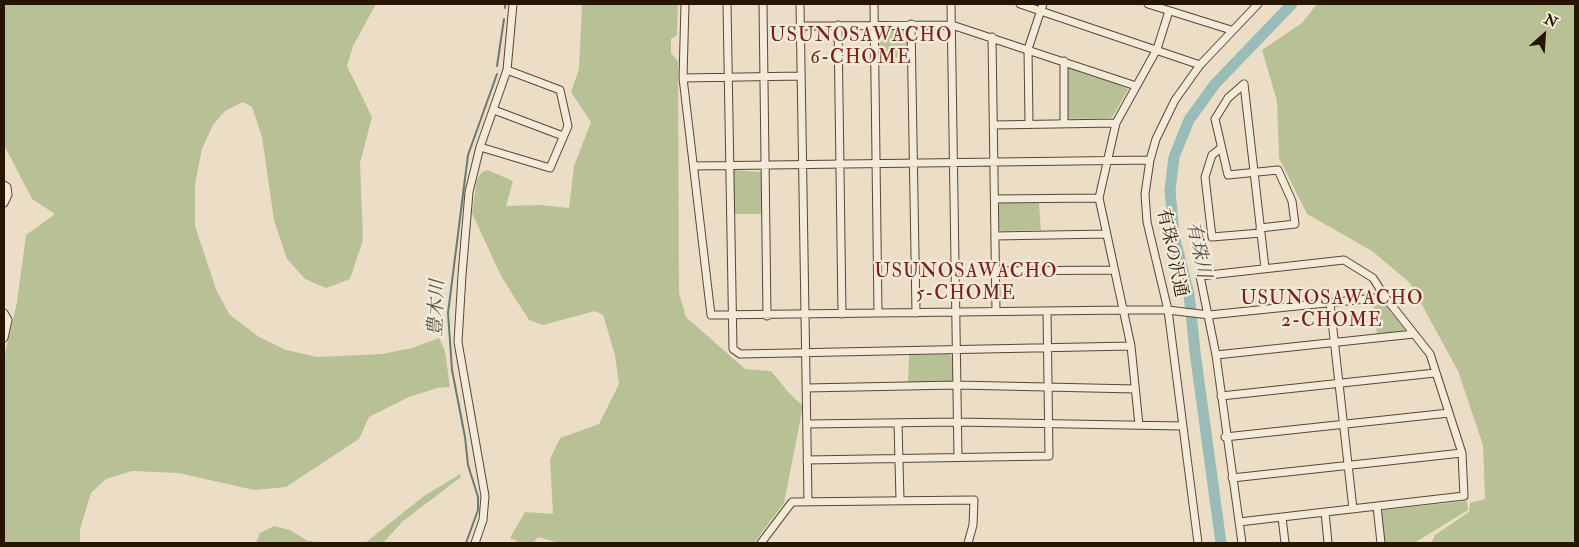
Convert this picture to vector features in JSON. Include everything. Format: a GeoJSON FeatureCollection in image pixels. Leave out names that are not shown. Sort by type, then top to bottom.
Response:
{"type":"FeatureCollection","features":[{"type":"Feature","properties":{"kind":"street"},"geometry":{"type":"LineString","coordinates":[[475,543],[483,520],[485,496],[458,342],[468,192],[480,147],[507,70],[513,4]]}},
{"type":"Feature","properties":{"kind":"street"},"geometry":{"type":"LineString","coordinates":[[685,4],[684,78],[711,316],[1124,310],[1168,310],[1206,315],[1384,297]]}},
{"type":"Feature","properties":{"kind":"street"},"geometry":{"type":"LineString","coordinates":[[727,4],[730,316],[733,349],[740,354],[1131,346]]}},
{"type":"Feature","properties":{"kind":"street"},"geometry":{"type":"LineString","coordinates":[[763,4],[767,316]]}},
{"type":"Feature","properties":{"kind":"street"},"geometry":{"type":"LineString","coordinates":[[800,4],[808,501]]}},
{"type":"Feature","properties":{"kind":"street"},"geometry":{"type":"LineString","coordinates":[[874,4],[878,313]]}},
{"type":"Feature","properties":{"kind":"street"},"geometry":{"type":"LineString","coordinates":[[952,4],[958,457]]}},
{"type":"Feature","properties":{"kind":"street"},"geometry":{"type":"LineString","coordinates":[[1020,4],[1041,7],[1200,65]]}},
{"type":"Feature","properties":{"kind":"street"},"geometry":{"type":"LineString","coordinates":[[1148,4],[1231,30]]}},
{"type":"Feature","properties":{"kind":"street","name":"有珠の沢通"},"geometry":{"type":"LineString","coordinates":[[1198,543],[1168,310],[1147,222],[1145,194],[1150,160],[1156,139],[1168,112],[1200,65],[1231,30],[1258,4]]}},
{"type":"Feature","properties":{"kind":"street"},"geometry":{"type":"LineString","coordinates":[[1029,124],[1028,49],[1041,7]]}},
{"type":"Feature","properties":{"kind":"street"},"geometry":{"type":"LineString","coordinates":[[1139,425],[1131,346],[1099,198],[1116,123],[1157,49],[1169,11]]}},
{"type":"Feature","properties":{"kind":"street"},"geometry":{"type":"LineString","coordinates":[[911,24],[916,313]]}},
{"type":"Feature","properties":{"kind":"street"},"geometry":{"type":"LineString","coordinates":[[800,26],[952,24],[1136,86]]}},
{"type":"Feature","properties":{"kind":"street"},"geometry":{"type":"LineString","coordinates":[[838,25],[842,314]]}},
{"type":"Feature","properties":{"kind":"street"},"geometry":{"type":"LineString","coordinates":[[992,37],[996,311]]}},
{"type":"Feature","properties":{"kind":"street"},"geometry":{"type":"LineString","coordinates":[[1064,61],[1064,123]]}},
{"type":"Feature","properties":{"kind":"street"},"geometry":{"type":"LineString","coordinates":[[480,147],[550,168],[568,126],[568,118],[560,90],[507,70]]}},
{"type":"Feature","properties":{"kind":"street"},"geometry":{"type":"LineString","coordinates":[[684,78],[801,76]]}},
{"type":"Feature","properties":{"kind":"street"},"geometry":{"type":"LineString","coordinates":[[1221,148],[1212,155],[1205,177],[1212,237],[1260,230],[1295,224],[1292,200],[1278,170],[1255,172],[1228,175],[1215,119],[1228,98],[1244,84],[1255,172],[1260,230],[1264,268]]}},
{"type":"Feature","properties":{"kind":"street"},"geometry":{"type":"LineString","coordinates":[[494,110],[563,136]]}},
{"type":"Feature","properties":{"kind":"street"},"geometry":{"type":"LineString","coordinates":[[994,124],[1116,123]]}},
{"type":"Feature","properties":{"kind":"street"},"geometry":{"type":"LineString","coordinates":[[694,166],[1150,160]]}},
{"type":"Feature","properties":{"kind":"street"},"geometry":{"type":"LineString","coordinates":[[4,186],[7,187],[8,195],[4,203]]}},
{"type":"Feature","properties":{"kind":"street"},"geometry":{"type":"LineString","coordinates":[[995,200],[1099,198]]}},
{"type":"Feature","properties":{"kind":"street"},"geometry":{"type":"LineString","coordinates":[[995,236],[1106,234]]}},
{"type":"Feature","properties":{"kind":"street"},"geometry":{"type":"LineString","coordinates":[[1239,522],[1464,496],[1462,453],[1430,354],[1384,297],[1373,278],[1344,260],[1200,276],[1210,335],[1216,355],[1225,437],[1242,543]]}},
{"type":"Feature","properties":{"kind":"street"},"geometry":{"type":"LineString","coordinates":[[995,271],[1114,270]]}},
{"type":"Feature","properties":{"kind":"street"},"geometry":{"type":"LineString","coordinates":[[1330,303],[1353,509]]}},
{"type":"Feature","properties":{"kind":"street"},"geometry":{"type":"LineString","coordinates":[[807,460],[1049,456],[1047,311]]}},
{"type":"Feature","properties":{"kind":"street"},"geometry":{"type":"LineString","coordinates":[[4,313],[8,320],[4,338]]}},
{"type":"Feature","properties":{"kind":"street"},"geometry":{"type":"LineString","coordinates":[[1216,355],[1414,334]]}},
{"type":"Feature","properties":{"kind":"street"},"geometry":{"type":"LineString","coordinates":[[1221,396],[1435,374]]}},
{"type":"Feature","properties":{"kind":"street"},"geometry":{"type":"LineString","coordinates":[[806,388],[957,385],[1135,388]]}},
{"type":"Feature","properties":{"kind":"street"},"geometry":{"type":"LineString","coordinates":[[1225,437],[1449,414]]}},
{"type":"Feature","properties":{"kind":"street"},"geometry":{"type":"LineString","coordinates":[[807,424],[957,422],[1182,426]]}},
{"type":"Feature","properties":{"kind":"street"},"geometry":{"type":"LineString","coordinates":[[898,423],[900,500]]}},
{"type":"Feature","properties":{"kind":"street"},"geometry":{"type":"LineString","coordinates":[[1232,478],[1348,467],[1462,453]]}},
{"type":"Feature","properties":{"kind":"street"},"geometry":{"type":"LineString","coordinates":[[761,543],[792,502],[974,500],[973,525],[968,543]]}},
{"type":"Feature","properties":{"kind":"street"},"geometry":{"type":"LineString","coordinates":[[1377,506],[1381,543]]}},
{"type":"Feature","properties":{"kind":"street"},"geometry":{"type":"LineString","coordinates":[[1324,512],[1328,543]]}},
{"type":"Feature","properties":{"kind":"street"},"geometry":{"type":"LineString","coordinates":[[1282,517],[1285,543]]}},
{"type":"Feature","properties":{"kind":"green space"},"geometry":{"type":"Polygon","coordinates":[[[4,4],[376,4],[353,46],[347,66],[372,117],[360,163],[363,240],[350,279],[326,288],[305,279],[287,259],[274,220],[262,137],[252,107],[243,102],[225,111],[213,125],[202,149],[195,184],[195,226],[216,289],[229,314],[259,337],[286,350],[318,357],[382,354],[412,348],[439,338],[445,351],[450,387],[437,388],[409,397],[369,417],[359,439],[286,487],[254,490],[178,473],[132,471],[106,479],[91,493],[80,529],[80,543],[4,543],[4,358],[17,302],[26,235],[55,214],[32,199],[4,145],[4,4]]]}},
{"type":"Feature","properties":{"kind":"green space"},"geometry":{"type":"Polygon","coordinates":[[[582,4],[678,4],[677,35],[671,39],[671,53],[678,61],[679,293],[686,317],[745,369],[771,371],[789,393],[803,406],[784,503],[754,543],[560,543],[538,537],[533,543],[521,543],[510,538],[525,512],[553,514],[550,459],[560,438],[599,424],[619,384],[615,355],[603,315],[595,311],[543,325],[529,320],[501,276],[472,213],[477,179],[482,172],[488,170],[513,181],[506,206],[540,205],[569,208],[574,166],[591,122],[571,92],[579,69],[582,4]]]}},
{"type":"Feature","properties":{"kind":"green space"},"geometry":{"type":"Polygon","coordinates":[[[1317,4],[1575,4],[1575,543],[1431,543],[1435,535],[1469,512],[1470,503],[1485,499],[1483,445],[1458,371],[1410,283],[1372,251],[1307,214],[1279,158],[1277,101],[1262,50],[1302,23],[1317,4]]]}},
{"type":"Feature","properties":{"kind":"green space"},"geometry":{"type":"Polygon","coordinates":[[[904,27],[907,29],[908,57],[878,58],[878,29],[904,27]]]}},
{"type":"Feature","properties":{"kind":"green space"},"geometry":{"type":"Polygon","coordinates":[[[1069,66],[1127,88],[1128,90],[1113,116],[1110,118],[1067,119],[1066,68],[1069,66]]]}},
{"type":"Feature","properties":{"kind":"green space"},"geometry":{"type":"Polygon","coordinates":[[[734,170],[761,172],[761,214],[733,214],[734,170]]]}},
{"type":"Feature","properties":{"kind":"green space"},"geometry":{"type":"Polygon","coordinates":[[[1000,203],[1039,203],[1041,230],[1001,231],[999,229],[998,205],[1000,203]]]}},
{"type":"Feature","properties":{"kind":"green space"},"geometry":{"type":"Polygon","coordinates":[[[1373,302],[1383,302],[1404,329],[1403,332],[1377,335],[1373,302]]]}},
{"type":"Feature","properties":{"kind":"green space"},"geometry":{"type":"Polygon","coordinates":[[[949,354],[952,357],[953,380],[950,382],[908,382],[909,355],[949,354]]]}},
{"type":"Feature","properties":{"kind":"green space"},"geometry":{"type":"Polygon","coordinates":[[[460,474],[461,477],[402,522],[383,543],[365,543],[424,496],[460,474]]]}},
{"type":"Feature","properties":{"kind":"green space"},"geometry":{"type":"Polygon","coordinates":[[[1467,501],[1468,510],[1414,543],[1384,543],[1381,513],[1383,510],[1467,501]]]}},
{"type":"Feature","properties":{"kind":"green space"},"geometry":{"type":"Polygon","coordinates":[[[274,526],[290,530],[308,541],[324,543],[256,543],[260,533],[274,526]]]}},
{"type":"Feature","properties":{"kind":"waterway","name":"有珠川"},"geometry":{"type":"LineString","coordinates":[[1221,543],[1189,294],[1174,235],[1170,190],[1174,157],[1189,120],[1215,84],[1292,4]]}},
{"type":"Feature","properties":{"kind":"waterway","name":"豊木川"},"geometry":{"type":"LineString","coordinates":[[497,66],[504,19]]}},
{"type":"Feature","properties":{"kind":"waterway","name":"豊木川"},"geometry":{"type":"LineString","coordinates":[[466,543],[478,510],[478,497],[468,465],[465,437],[452,370],[448,313],[468,155],[497,74]]}},
{"type":"Feature","properties":{"kind":"district","name":"USUNOSAWACHO 6-CHOME"},"geometry":{"type":"Point","coordinates":[861,48]}},
{"type":"Feature","properties":{"kind":"district","name":"USUNOSAWACHO 5-CHOME"},"geometry":{"type":"Point","coordinates":[966,284]}},
{"type":"Feature","properties":{"kind":"district","name":"USUNOSAWACHO 2-CHOME"},"geometry":{"type":"Point","coordinates":[1332,311]}}]}
